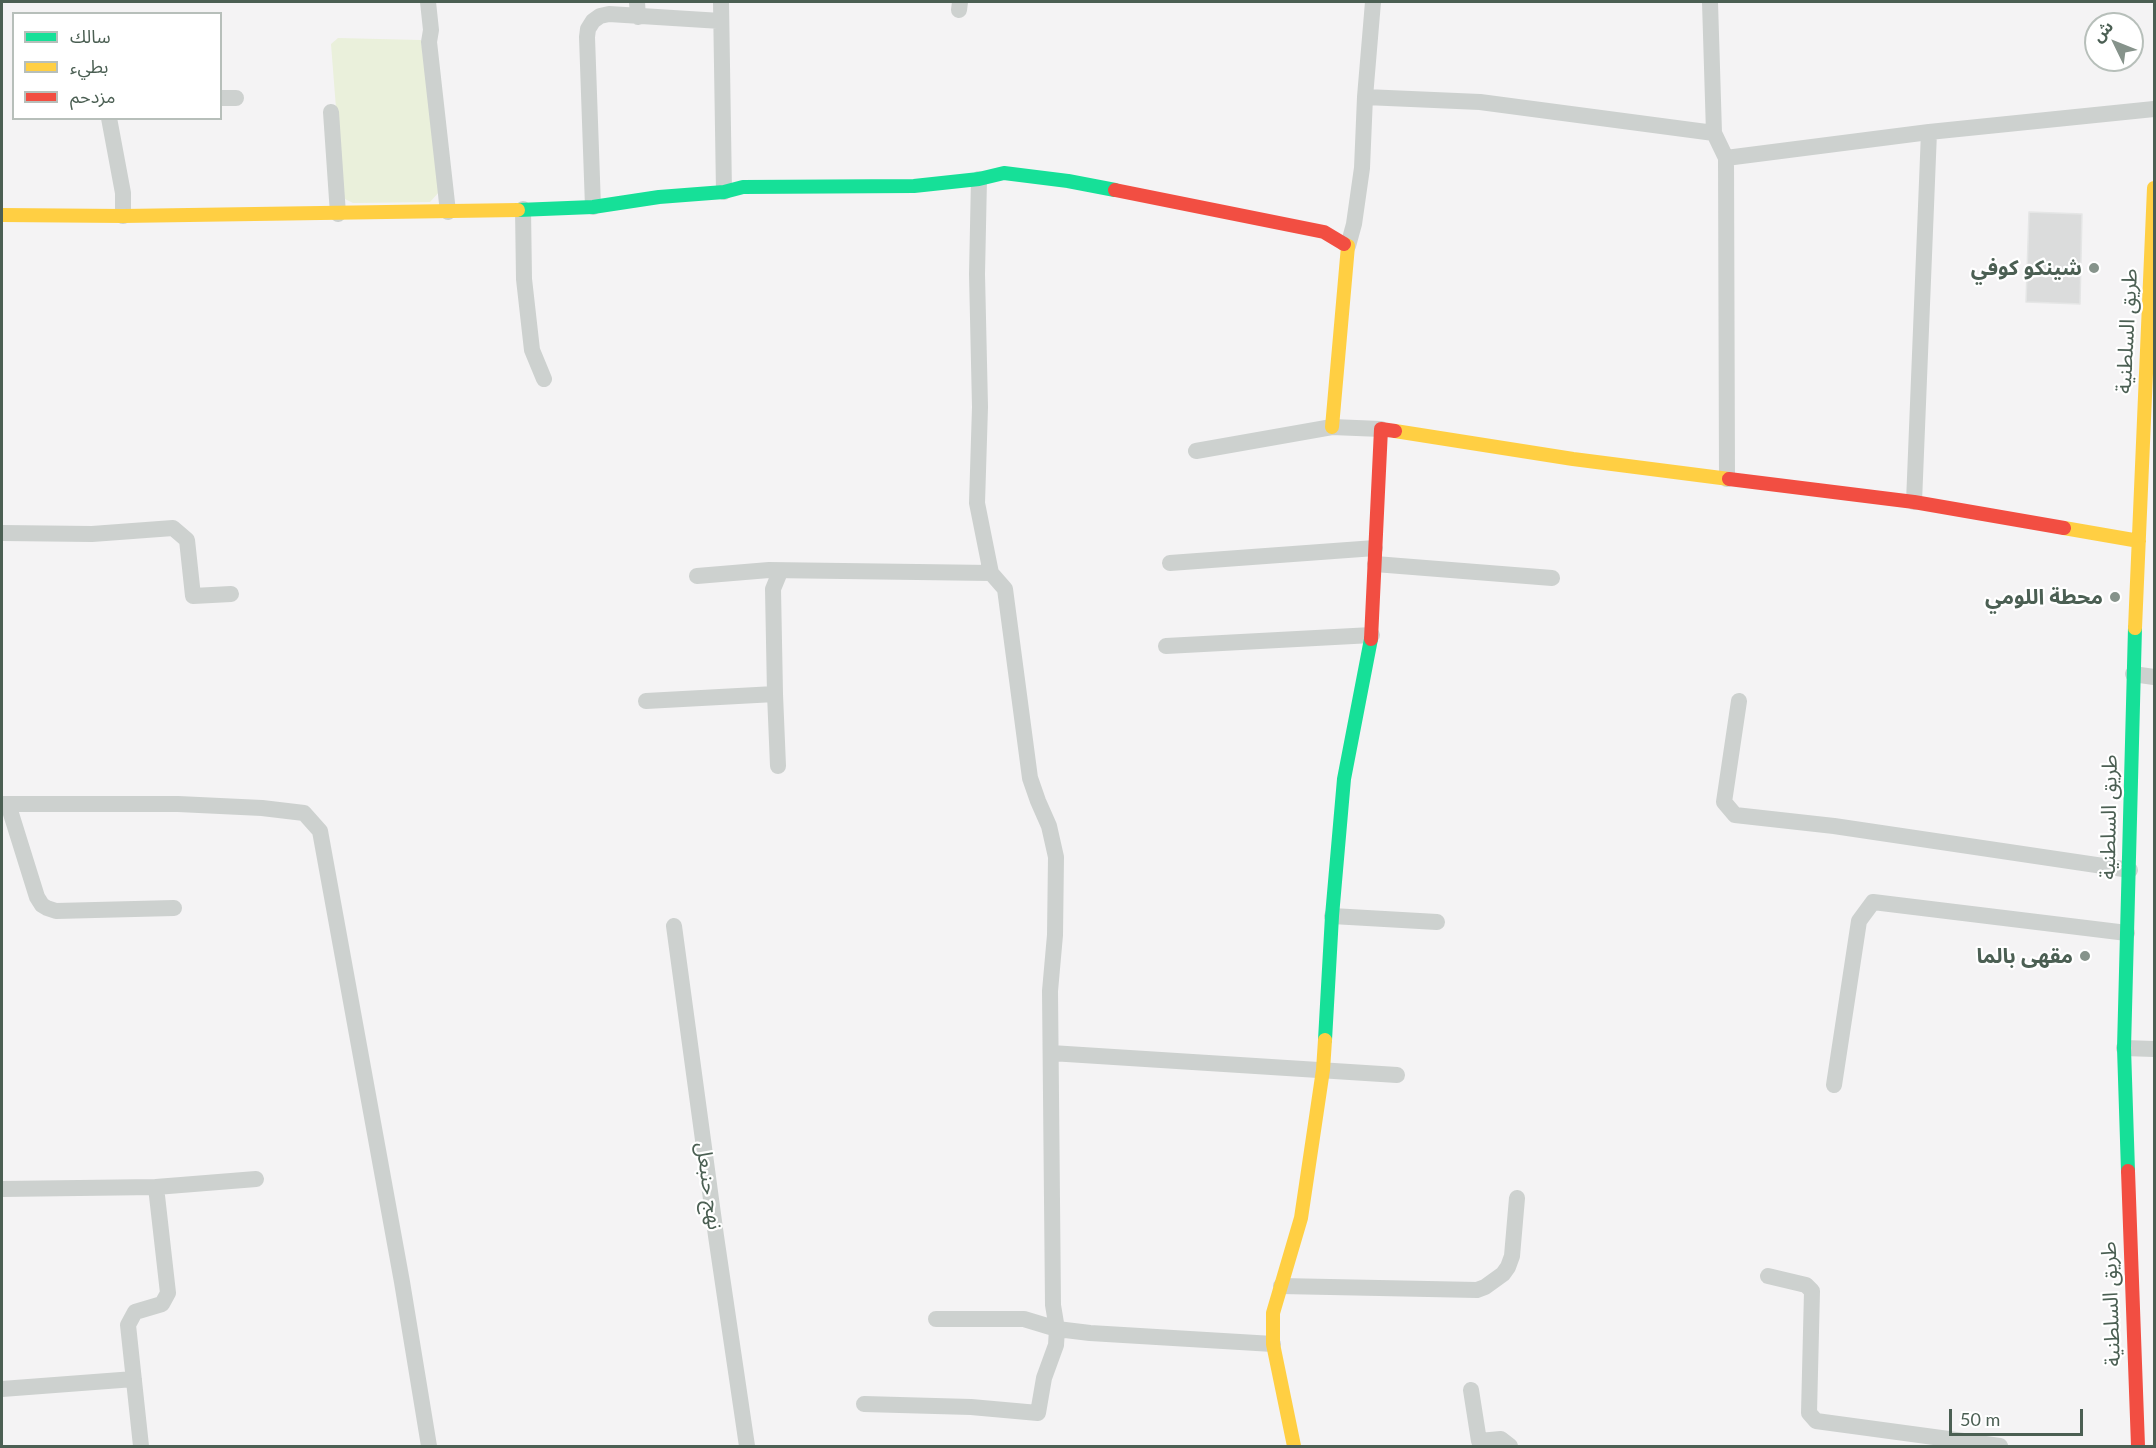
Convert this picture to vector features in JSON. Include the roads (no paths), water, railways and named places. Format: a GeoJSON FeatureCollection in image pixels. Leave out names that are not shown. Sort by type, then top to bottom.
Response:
{"type":"FeatureCollection","features":[{"type":"Feature","properties":{"kind":"street"},"geometry":{"type":"LineString","coordinates":[[428,2],[431,30],[429,42],[448,212]]}},
{"type":"Feature","properties":{"kind":"street"},"geometry":{"type":"LineString","coordinates":[[721,2],[724,192]]}},
{"type":"Feature","properties":{"kind":"street"},"geometry":{"type":"LineString","coordinates":[[1332,427],[1348,246],[1354,224],[1362,168],[1373,2]]}},
{"type":"Feature","properties":{"kind":"street"},"geometry":{"type":"LineString","coordinates":[[1710,2],[1714,133],[1726,158],[1727,479]]}},
{"type":"Feature","properties":{"kind":"street"},"geometry":{"type":"LineString","coordinates":[[592,207],[588,28],[600,16],[637,9],[721,21]]}},
{"type":"Feature","properties":{"kind":"street"},"geometry":{"type":"LineString","coordinates":[[1365,97],[1480,102],[1714,133]]}},
{"type":"Feature","properties":{"kind":"street"},"geometry":{"type":"LineString","coordinates":[[1726,158],[1929,132],[2154,109]]}},
{"type":"Feature","properties":{"kind":"street"},"geometry":{"type":"LineString","coordinates":[[331,112],[338,214]]}},
{"type":"Feature","properties":{"kind":"street"},"geometry":{"type":"LineString","coordinates":[[109,120],[123,193],[123,216]]}},
{"type":"Feature","properties":{"kind":"street"},"geometry":{"type":"LineString","coordinates":[[1914,502],[1929,132]]}},
{"type":"Feature","properties":{"kind":"street"},"geometry":{"type":"LineString","coordinates":[[2,215],[338,214],[592,207],[659,197],[724,192],[743,187],[914,186],[979,180],[1004,173],[1068,181],[1182,202],[1324,232],[1348,246]]}},
{"type":"Feature","properties":{"kind":"street"},"geometry":{"type":"LineString","coordinates":[[864,1404],[971,1407],[1038,1413],[1044,1378],[1056,1345],[1053,1305],[1050,991],[1055,935],[1056,857],[1049,826],[1030,778],[1005,589],[991,573],[977,503],[980,406],[977,274],[979,180]]}},
{"type":"Feature","properties":{"kind":"street","name":"طريق السلطنية"},"geometry":{"type":"LineString","coordinates":[[2138,1446],[2124,1048],[2133,674],[2154,188]]}},
{"type":"Feature","properties":{"kind":"street"},"geometry":{"type":"LineString","coordinates":[[522,209],[524,279],[532,350],[544,379]]}},
{"type":"Feature","properties":{"kind":"street"},"geometry":{"type":"LineString","coordinates":[[1196,451],[1332,427],[1381,429],[1573,459],[1914,502],[2139,542]]}},
{"type":"Feature","properties":{"kind":"street"},"geometry":{"type":"LineString","coordinates":[[1294,1446],[1272,1344],[1273,1313],[1301,1218],[1323,1070],[1332,916],[1344,779],[1372,635],[1381,429]]}},
{"type":"Feature","properties":{"kind":"street"},"geometry":{"type":"LineString","coordinates":[[2,533],[92,534],[173,528],[188,540],[193,596],[231,594]]}},
{"type":"Feature","properties":{"kind":"street"},"geometry":{"type":"LineString","coordinates":[[1170,563],[1375,556],[1552,578]]}},
{"type":"Feature","properties":{"kind":"street"},"geometry":{"type":"LineString","coordinates":[[697,576],[769,570],[780,572],[991,573]]}},
{"type":"Feature","properties":{"kind":"street"},"geometry":{"type":"LineString","coordinates":[[778,766],[773,589],[780,572]]}},
{"type":"Feature","properties":{"kind":"street"},"geometry":{"type":"LineString","coordinates":[[1166,646],[1372,635]]}},
{"type":"Feature","properties":{"kind":"street"},"geometry":{"type":"LineString","coordinates":[[2133,674],[2154,677]]}},
{"type":"Feature","properties":{"kind":"street"},"geometry":{"type":"LineString","coordinates":[[646,701],[775,694]]}},
{"type":"Feature","properties":{"kind":"street"},"geometry":{"type":"LineString","coordinates":[[1739,701],[1724,802],[1735,815],[1834,826],[2130,870]]}},
{"type":"Feature","properties":{"kind":"street"},"geometry":{"type":"LineString","coordinates":[[174,908],[56,910],[47,908],[37,897],[5,804],[178,804],[262,808],[304,813],[320,831],[402,1282],[429,1446]]}},
{"type":"Feature","properties":{"kind":"street"},"geometry":{"type":"LineString","coordinates":[[1834,1085],[1859,921],[1873,902],[2127,933]]}},
{"type":"Feature","properties":{"kind":"street"},"geometry":{"type":"LineString","coordinates":[[1332,916],[1437,922]]}},
{"type":"Feature","properties":{"kind":"street","name":"نهج حنبعل"},"geometry":{"type":"LineString","coordinates":[[674,926],[747,1446]]}},
{"type":"Feature","properties":{"kind":"street"},"geometry":{"type":"LineString","coordinates":[[2124,1048],[2154,1049]]}},
{"type":"Feature","properties":{"kind":"street"},"geometry":{"type":"LineString","coordinates":[[1051,1053],[1397,1075]]}},
{"type":"Feature","properties":{"kind":"street"},"geometry":{"type":"LineString","coordinates":[[2,1189],[156,1187],[256,1179]]}},
{"type":"Feature","properties":{"kind":"street"},"geometry":{"type":"LineString","coordinates":[[141,1446],[128,1335],[129,1321],[135,1312],[162,1304],[168,1293],[156,1187]]}},
{"type":"Feature","properties":{"kind":"street"},"geometry":{"type":"LineString","coordinates":[[1281,1286],[1477,1290],[1503,1275],[1508,1267],[1512,1256],[1517,1198]]}},
{"type":"Feature","properties":{"kind":"street"},"geometry":{"type":"LineString","coordinates":[[1768,1276],[1806,1285],[1812,1291],[1809,1413],[1816,1421],[2000,1446]]}},
{"type":"Feature","properties":{"kind":"street"},"geometry":{"type":"LineString","coordinates":[[936,1319],[1024,1319],[1056,1329],[1090,1333],[1272,1344]]}},
{"type":"Feature","properties":{"kind":"street"},"geometry":{"type":"LineString","coordinates":[[2,1389],[134,1379]]}},
{"type":"Feature","properties":{"kind":"street"},"geometry":{"type":"LineString","coordinates":[[1470,1390],[1479,1441],[1501,1439],[1510,1446]]}},
{"type":"Feature","properties":{"kind":"place","name":"شينكو كوفي"},"geometry":{"type":"Point","coordinates":[2094,268]}},
{"type":"Feature","properties":{"kind":"place","name":"محطة اللومي"},"geometry":{"type":"Point","coordinates":[2115,597]}},
{"type":"Feature","properties":{"kind":"place","name":"مقهى بالما"},"geometry":{"type":"Point","coordinates":[2085,956]}}]}
